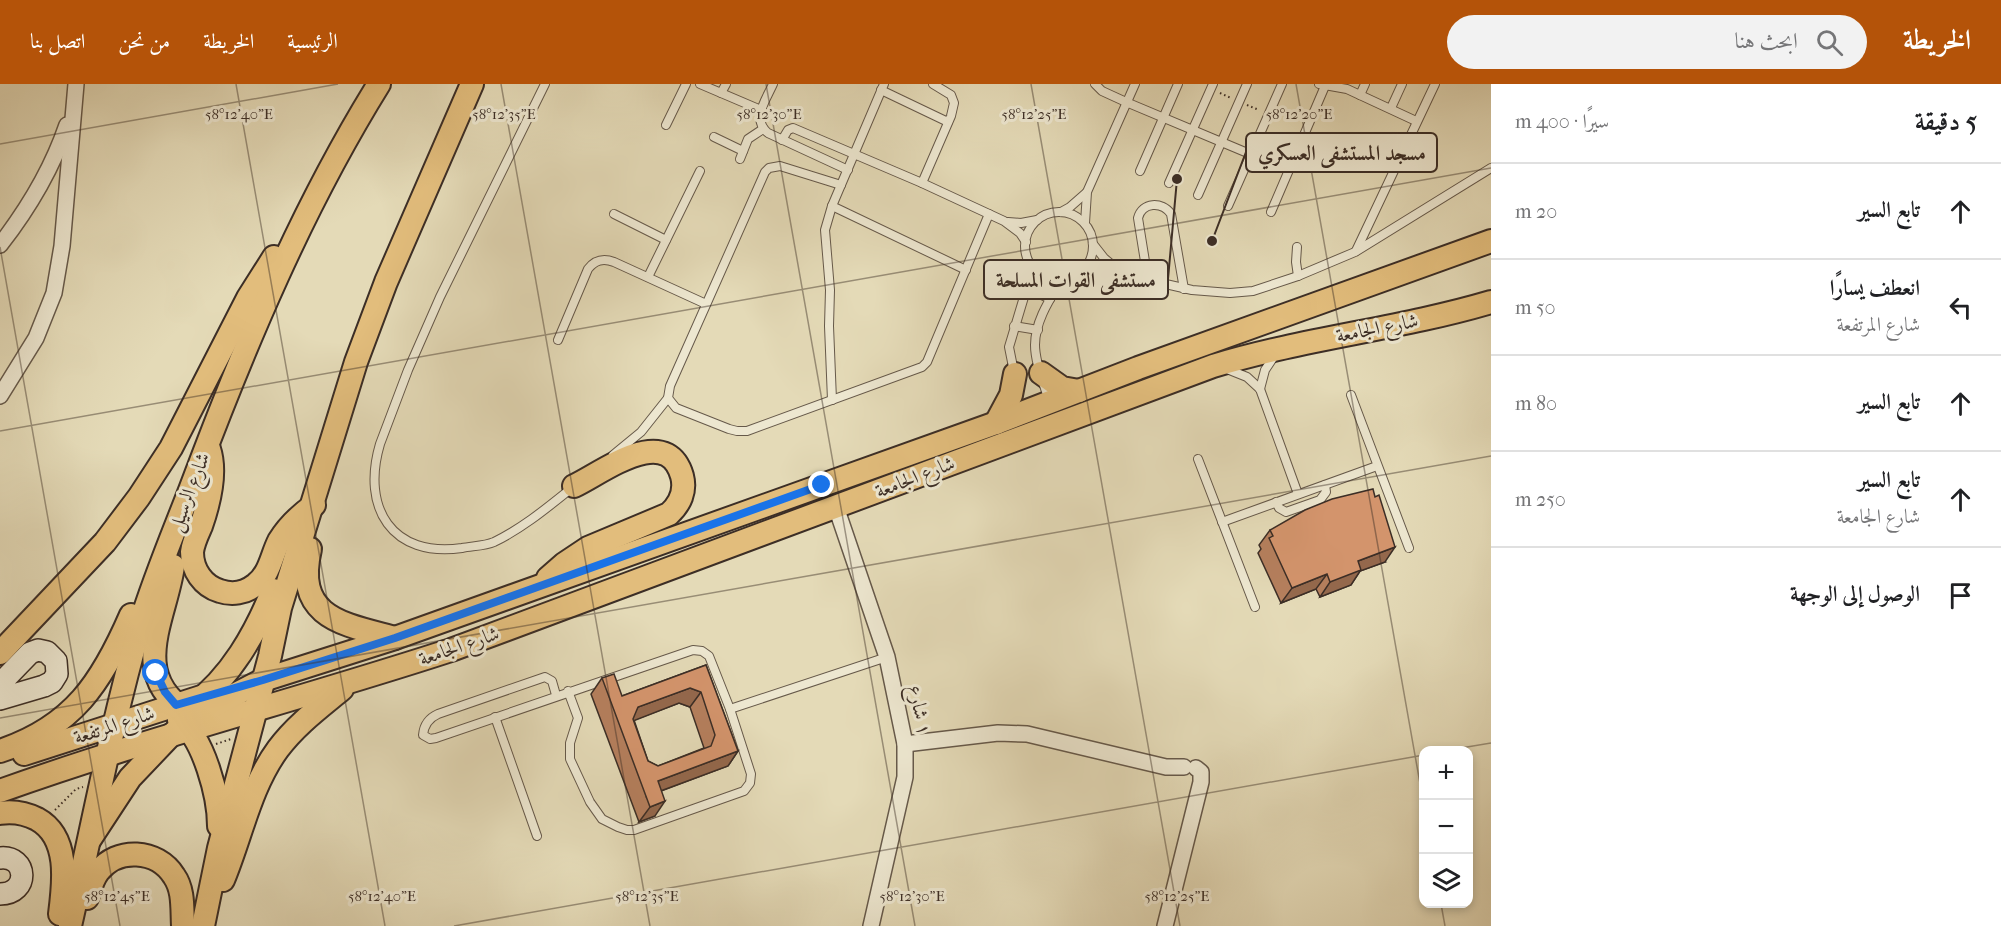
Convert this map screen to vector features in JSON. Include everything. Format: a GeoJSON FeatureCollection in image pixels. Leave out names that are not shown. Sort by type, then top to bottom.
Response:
{"type":"FeatureCollection","features":[{"type":"Feature","properties":{"kind":"main road","name":"شارع الرسيل"},"geometry":{"type":"LineString","coordinates":[[69,926],[90,839],[107,753],[142,619],[216,418],[278,274],[312,205],[379,84]]}},
{"type":"Feature","properties":{"kind":"main road"},"geometry":{"type":"LineString","coordinates":[[203,926],[219,848],[280,608],[314,505],[356,362],[386,282],[472,84]]}},
{"type":"Feature","properties":{"kind":"main road"},"geometry":{"type":"LineString","coordinates":[[0,653],[105,542],[140,497],[171,448],[248,298],[265,270],[312,205]]}},
{"type":"Feature","properties":{"kind":"main road","name":"شارع الجامعة"},"geometry":{"type":"LineString","coordinates":[[263,680],[395,638],[996,423],[1020,395],[1050,403],[1149,364],[1491,241]]}},
{"type":"Feature","properties":{"kind":"main road","name":"شارع الجامعة"},"geometry":{"type":"LineString","coordinates":[[255,711],[348,683],[544,616],[1214,366],[1283,347],[1451,314],[1491,302]]}},
{"type":"Feature","properties":{"kind":"main road"},"geometry":{"type":"LineString","coordinates":[[1041,373],[1062,388],[1079,392]]}},
{"type":"Feature","properties":{"kind":"main road"},"geometry":{"type":"LineString","coordinates":[[996,423],[1011,395],[1020,395]]}},
{"type":"Feature","properties":{"kind":"main road"},"geometry":{"type":"LineString","coordinates":[[207,445],[212,459],[211,482],[205,512],[192,551],[195,567],[210,587],[235,593],[258,583],[268,569],[285,532],[299,516],[314,505]]}},
{"type":"Feature","properties":{"kind":"main road"},"geometry":{"type":"LineString","coordinates":[[0,751],[33,738],[57,722],[79,703],[102,674],[116,650],[134,608],[178,492],[207,445]]}},
{"type":"Feature","properties":{"kind":"main road"},"geometry":{"type":"LineString","coordinates":[[539,587],[564,564],[588,548],[669,514],[678,503],[683,489],[681,475],[674,462],[662,454],[648,451],[626,458],[574,486]]}},
{"type":"Feature","properties":{"kind":"main road"},"geometry":{"type":"LineString","coordinates":[[329,453],[326,489],[306,570],[308,588],[316,604],[330,617],[347,625],[395,638]]}},
{"type":"Feature","properties":{"kind":"main road"},"geometry":{"type":"LineString","coordinates":[[206,695],[254,634],[291,548],[306,529]]}},
{"type":"Feature","properties":{"kind":"main road"},"geometry":{"type":"LineString","coordinates":[[172,538],[174,551],[171,581],[157,633],[153,653],[154,663],[160,683],[183,719],[210,775],[219,808],[219,848]]}},
{"type":"Feature","properties":{"kind":"main road"},"geometry":{"type":"LineString","coordinates":[[0,684],[34,651],[47,652],[56,661],[57,674],[48,685],[0,699]]}},
{"type":"Feature","properties":{"kind":"main road"},"geometry":{"type":"LineString","coordinates":[[90,839],[130,778],[183,719],[263,680]]}},
{"type":"Feature","properties":{"kind":"main road","name":"شارع المرتفعة"},"geometry":{"type":"LineString","coordinates":[[0,791],[107,753],[183,719],[206,695],[263,680]]}},
{"type":"Feature","properties":{"kind":"main road"},"geometry":{"type":"LineString","coordinates":[[203,926],[236,849],[255,790],[269,764],[297,728],[348,683]]}},
{"type":"Feature","properties":{"kind":"main road","name":"شارع المرتفعة"},"geometry":{"type":"LineString","coordinates":[[0,762],[114,724],[255,711]]}},
{"type":"Feature","properties":{"kind":"main road"},"geometry":{"type":"LineString","coordinates":[[0,813],[13,812],[30,816],[42,822],[56,839],[62,855],[63,868],[63,894],[58,926]]}},
{"type":"Feature","properties":{"kind":"main road"},"geometry":{"type":"LineString","coordinates":[[81,926],[97,873],[118,857],[136,854],[153,858],[168,867],[174,874],[181,891],[183,926]]}},
{"type":"Feature","properties":{"kind":"main road"},"geometry":{"type":"LineString","coordinates":[[0,858],[14,860],[20,867],[22,876],[20,884],[14,891],[0,894]]}},
{"type":"Feature","properties":{"kind":"street"},"geometry":{"type":"LineString","coordinates":[[0,396],[36,338],[54,293],[62,246],[76,84]]}},
{"type":"Feature","properties":{"kind":"street"},"geometry":{"type":"LineString","coordinates":[[0,245],[33,198],[49,168],[74,103]]}},
{"type":"Feature","properties":{"kind":"street","name":"١ شارع"},"geometry":{"type":"LineString","coordinates":[[836,507],[886,657],[896,694],[905,744],[905,777],[871,926]]}},
{"type":"Feature","properties":{"kind":"street"},"geometry":{"type":"LineString","coordinates":[[905,744],[998,733],[1020,733],[1041,736],[1166,767],[1190,768],[1201,772],[1165,926]]}},
{"type":"Feature","properties":{"kind":"lane"},"geometry":{"type":"LineString","coordinates":[[545,84],[440,297],[408,370],[380,444],[374,482],[375,495],[394,533],[406,540],[441,551],[492,543],[532,520],[641,432],[668,398],[670,386],[765,172],[774,166],[785,167],[841,186]]}},
{"type":"Feature","properties":{"kind":"lane"},"geometry":{"type":"LineString","coordinates":[[666,124],[686,84]]}},
{"type":"Feature","properties":{"kind":"lane"},"geometry":{"type":"LineString","coordinates":[[700,84],[761,110]]}},
{"type":"Feature","properties":{"kind":"lane"},"geometry":{"type":"LineString","coordinates":[[721,93],[726,84]]}},
{"type":"Feature","properties":{"kind":"lane"},"geometry":{"type":"LineString","coordinates":[[773,84],[761,110],[759,124],[763,129],[848,170]]}},
{"type":"Feature","properties":{"kind":"lane"},"geometry":{"type":"LineString","coordinates":[[922,183],[954,104],[951,95],[933,84]]}},
{"type":"Feature","properties":{"kind":"lane"},"geometry":{"type":"LineString","coordinates":[[1095,84],[1102,92],[1288,170]]}},
{"type":"Feature","properties":{"kind":"lane"},"geometry":{"type":"LineString","coordinates":[[1126,275],[1111,265],[1093,244],[1085,223],[1087,192],[1135,84]]}},
{"type":"Feature","properties":{"kind":"lane"},"geometry":{"type":"LineString","coordinates":[[1140,171],[1178,84]]}},
{"type":"Feature","properties":{"kind":"lane"},"geometry":{"type":"LineString","coordinates":[[1169,183],[1213,84]]}},
{"type":"Feature","properties":{"kind":"lane"},"geometry":{"type":"LineString","coordinates":[[1198,195],[1246,84]]}},
{"type":"Feature","properties":{"kind":"lane"},"geometry":{"type":"LineString","coordinates":[[1228,206],[1282,84]]}},
{"type":"Feature","properties":{"kind":"lane"},"geometry":{"type":"LineString","coordinates":[[1360,95],[1365,84]]}},
{"type":"Feature","properties":{"kind":"lane"},"geometry":{"type":"LineString","coordinates":[[1391,108],[1402,84]]}},
{"type":"Feature","properties":{"kind":"lane"},"geometry":{"type":"LineString","coordinates":[[1355,252],[1435,84]]}},
{"type":"Feature","properties":{"kind":"lane"},"geometry":{"type":"LineString","coordinates":[[1270,212],[1322,85],[1341,87],[1416,121]]}},
{"type":"Feature","properties":{"kind":"lane"},"geometry":{"type":"LineString","coordinates":[[832,400],[830,290],[825,238],[832,206],[854,153],[882,87],[948,122]]}},
{"type":"Feature","properties":{"kind":"lane"},"geometry":{"type":"LineString","coordinates":[[782,140],[788,130],[793,128],[854,153],[1004,221],[1020,233],[1026,242]]}},
{"type":"Feature","properties":{"kind":"lane"},"geometry":{"type":"LineString","coordinates":[[740,159],[752,135],[763,129]]}},
{"type":"Feature","properties":{"kind":"lane"},"geometry":{"type":"LineString","coordinates":[[714,137],[743,151]]}},
{"type":"Feature","properties":{"kind":"lane"},"geometry":{"type":"LineString","coordinates":[[1039,219],[1028,232],[1026,254],[1033,267],[1043,275],[1062,279],[1076,275],[1101,273],[1126,275],[1184,288],[1219,293],[1242,293],[1265,288],[1355,252],[1491,168]]}},
{"type":"Feature","properties":{"kind":"lane"},"geometry":{"type":"LineString","coordinates":[[648,278],[700,171]]}},
{"type":"Feature","properties":{"kind":"lane"},"geometry":{"type":"LineString","coordinates":[[1004,221],[1022,223],[1060,212],[1087,192]]}},
{"type":"Feature","properties":{"kind":"lane"},"geometry":{"type":"LineString","coordinates":[[1148,280],[1138,218],[1145,207],[1159,205],[1171,214],[1184,288]]}},
{"type":"Feature","properties":{"kind":"lane"},"geometry":{"type":"LineString","coordinates":[[832,206],[966,270]]}},
{"type":"Feature","properties":{"kind":"lane"},"geometry":{"type":"LineString","coordinates":[[1060,212],[1071,214],[1085,223]]}},
{"type":"Feature","properties":{"kind":"lane"},"geometry":{"type":"LineString","coordinates":[[614,214],[666,240]]}},
{"type":"Feature","properties":{"kind":"lane"},"geometry":{"type":"LineString","coordinates":[[668,398],[676,408],[737,431],[758,428],[922,367],[927,362],[989,214]]}},
{"type":"Feature","properties":{"kind":"lane"},"geometry":{"type":"LineString","coordinates":[[1076,275],[1090,259],[1093,244]]}},
{"type":"Feature","properties":{"kind":"lane"},"geometry":{"type":"LineString","coordinates":[[1297,247],[1298,276]]}},
{"type":"Feature","properties":{"kind":"lane"},"geometry":{"type":"LineString","coordinates":[[558,340],[588,269],[594,263],[602,260],[610,261],[706,304]]}},
{"type":"Feature","properties":{"kind":"lane"},"geometry":{"type":"LineString","coordinates":[[1020,395],[1009,347],[1033,267]]}},
{"type":"Feature","properties":{"kind":"lane"},"geometry":{"type":"LineString","coordinates":[[1050,403],[1035,346],[1038,330],[1050,299],[1062,279]]}},
{"type":"Feature","properties":{"kind":"lane"},"geometry":{"type":"LineString","coordinates":[[1028,288],[1050,299]]}},
{"type":"Feature","properties":{"kind":"lane"},"geometry":{"type":"LineString","coordinates":[[1014,326],[1038,330]]}},
{"type":"Feature","properties":{"kind":"lane"},"geometry":{"type":"LineString","coordinates":[[1260,389],[1265,370],[1283,347]]}},
{"type":"Feature","properties":{"kind":"lane"},"geometry":{"type":"LineString","coordinates":[[1214,366],[1239,373],[1260,389],[1298,494]]}},
{"type":"Feature","properties":{"kind":"lane"},"geometry":{"type":"LineString","coordinates":[[1352,394],[1409,548]]}},
{"type":"Feature","properties":{"kind":"lane"},"geometry":{"type":"LineString","coordinates":[[1198,459],[1255,607]]}},
{"type":"Feature","properties":{"kind":"lane"},"geometry":{"type":"LineString","coordinates":[[1222,522],[1377,466]]}},
{"type":"Feature","properties":{"kind":"lane"},"geometry":{"type":"LineString","coordinates":[[1276,502],[1279,508],[1286,512],[1320,500],[1325,496],[1325,485]]}},
{"type":"Feature","properties":{"kind":"lane"},"geometry":{"type":"LineString","coordinates":[[556,695],[552,681],[545,677],[438,714],[425,725],[423,735],[430,739],[556,695],[568,691],[693,650],[702,651],[709,656],[730,709],[751,774],[750,783],[744,791],[644,827],[627,830],[602,819],[573,766],[569,751],[578,718],[568,691]]}},
{"type":"Feature","properties":{"kind":"lane"},"geometry":{"type":"LineString","coordinates":[[730,709],[886,657]]}},
{"type":"Feature","properties":{"kind":"lane"},"geometry":{"type":"LineString","coordinates":[[495,717],[537,836]]}},
{"type":"Feature","properties":{"kind":"building"},"geometry":{"type":"Polygon","coordinates":[[[1373,489],[1375,497],[1379,495],[1395,547],[1358,561],[1361,570],[1330,582],[1327,574],[1292,588],[1269,538],[1273,536],[1270,530],[1305,510],[1332,499],[1373,489]]]}},
{"type":"Feature","properties":{"kind":"building"},"geometry":{"type":"Polygon","coordinates":[[[706,665],[738,751],[658,781],[665,801],[650,807],[602,678],[614,674],[622,696],[706,665]],[[690,688],[638,707],[633,719],[648,761],[658,766],[711,746],[715,735],[701,692],[690,688]]]}},
{"type":"Feature","properties":{"kind":"place","name":"مستشفى القوات المسلحة"},"geometry":{"type":"Point","coordinates":[1177,179]}},
{"type":"Feature","properties":{"kind":"place","name":"مسجد المستشفى العسكري"},"geometry":{"type":"Point","coordinates":[1212,241]}},
{"type":"Feature","properties":{"kind":"route"},"geometry":{"type":"LineString","coordinates":[[156,673],[165,692],[176,705],[395,638],[822,485]]}}]}
